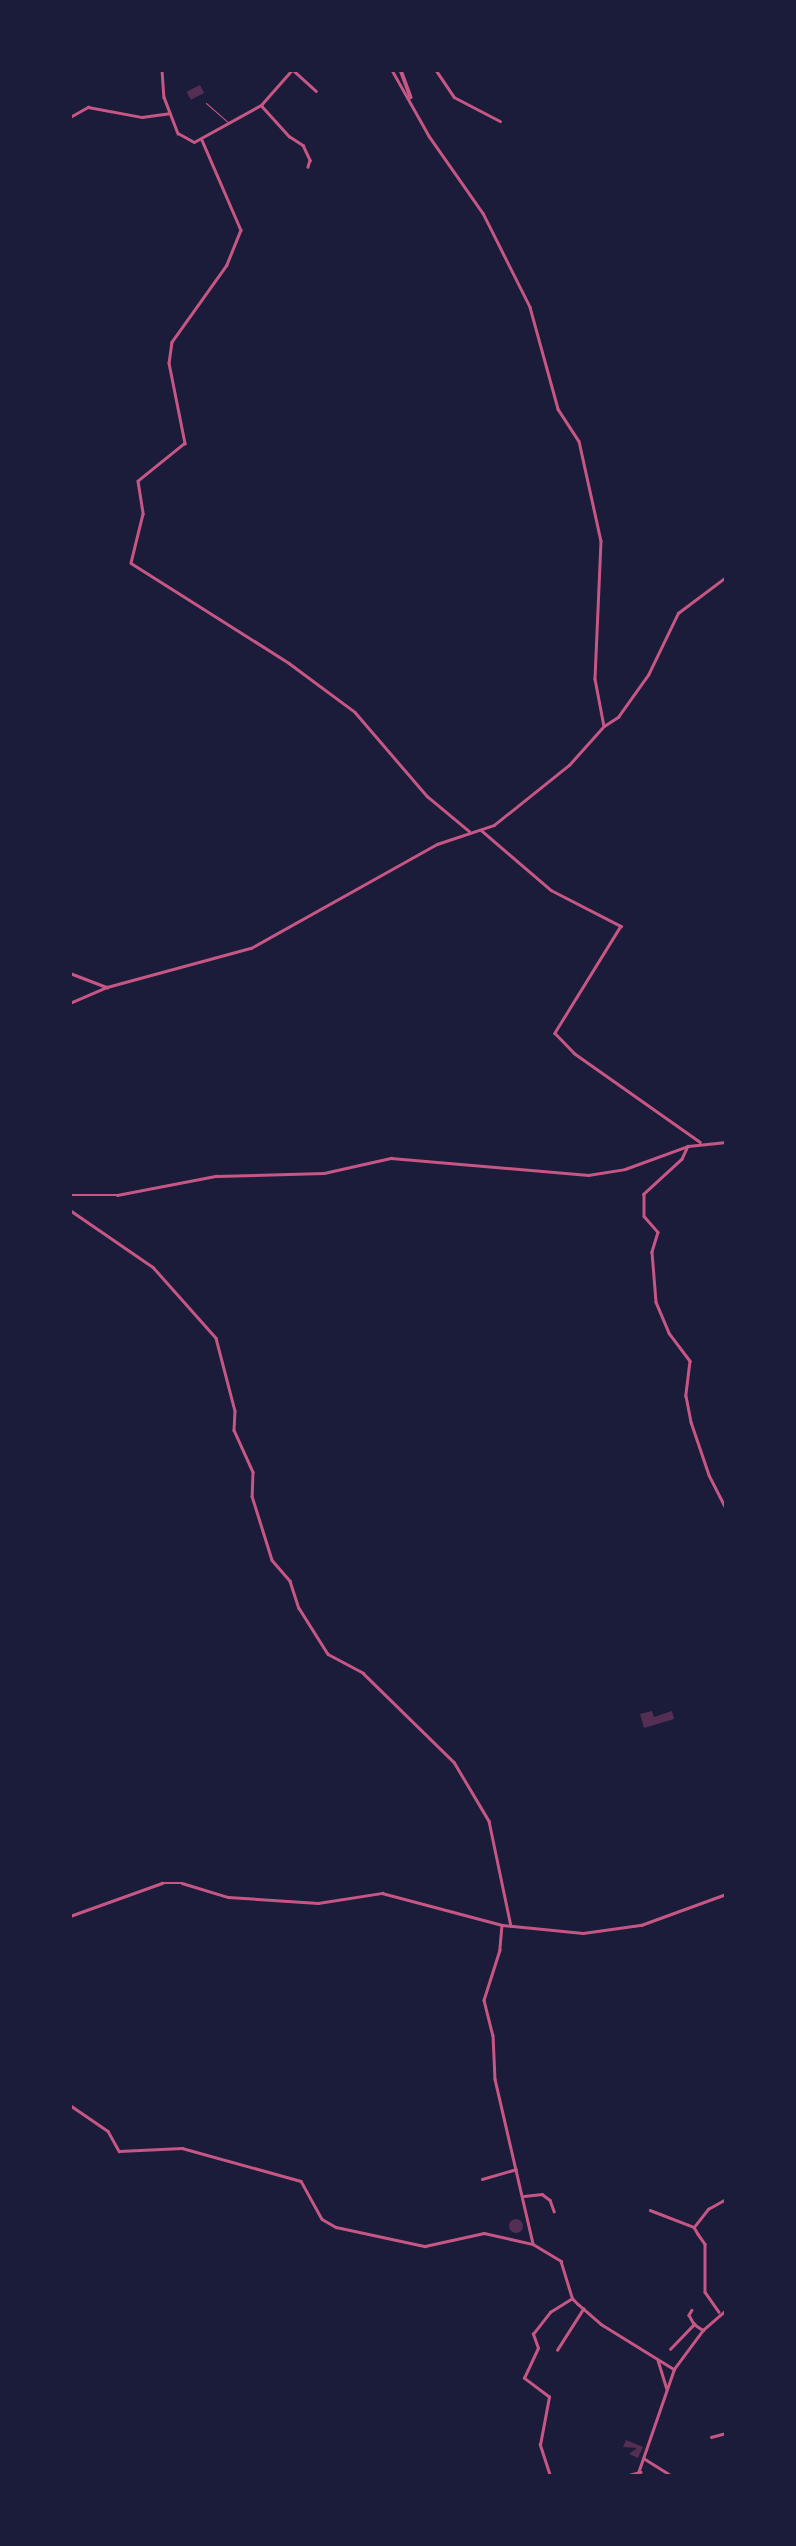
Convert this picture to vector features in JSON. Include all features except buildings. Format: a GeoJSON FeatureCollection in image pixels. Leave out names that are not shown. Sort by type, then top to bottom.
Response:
{"type":"FeatureCollection","features":[{"type":"Feature","properties":{"kind":"street"},"geometry":{"type":"LineString","coordinates":[[162,70],[169,113],[182,139],[202,140],[261,105],[293,70],[316,91]]}},
{"type":"Feature","properties":{"kind":"street"},"geometry":{"type":"LineString","coordinates":[[393,70],[411,97]]}},
{"type":"Feature","properties":{"kind":"street"},"geometry":{"type":"LineString","coordinates":[[401,70],[429,136],[478,202],[526,300],[558,409],[579,441],[601,541],[595,678],[604,726]]}},
{"type":"Feature","properties":{"kind":"street"},"geometry":{"type":"LineString","coordinates":[[436,70],[454,97],[500,121]]}},
{"type":"Feature","properties":{"kind":"street"},"geometry":{"type":"LineString","coordinates":[[261,105],[289,136],[303,145],[310,160],[308,167]]}},
{"type":"Feature","properties":{"kind":"street"},"geometry":{"type":"LineString","coordinates":[[70,117],[88,107],[142,117],[169,113]]}},
{"type":"Feature","properties":{"kind":"street"},"geometry":{"type":"LineString","coordinates":[[202,140],[241,230],[227,265],[172,341],[169,363],[185,443],[138,481],[143,514],[131,563],[289,663],[355,712],[427,796],[469,831]]}},
{"type":"Feature","properties":{"kind":"street"},"geometry":{"type":"LineString","coordinates":[[70,1003],[107,987],[270,939],[358,887],[469,831],[481,830],[569,765],[604,726],[618,717],[635,697],[678,613],[726,577]]}},
{"type":"Feature","properties":{"kind":"street"},"geometry":{"type":"LineString","coordinates":[[481,830],[551,890],[621,926],[555,1033],[574,1053],[701,1143]]}},
{"type":"Feature","properties":{"kind":"street"},"geometry":{"type":"LineString","coordinates":[[70,973],[107,987]]}},
{"type":"Feature","properties":{"kind":"street"},"geometry":{"type":"LineString","coordinates":[[70,1195],[117,1195],[216,1175],[324,1173],[391,1158],[587,1175],[625,1169],[688,1146],[726,1142]]}},
{"type":"Feature","properties":{"kind":"street"},"geometry":{"type":"LineString","coordinates":[[688,1146],[682,1159],[644,1194],[644,1216],[645,1223],[658,1232],[652,1252],[656,1302],[669,1333],[690,1361],[686,1396],[691,1422],[709,1475],[726,1507]]}},
{"type":"Feature","properties":{"kind":"street"},"geometry":{"type":"LineString","coordinates":[[70,1209],[153,1267],[216,1338],[235,1411],[234,1430],[253,1472],[252,1496],[272,1560],[289,1581],[299,1608],[328,1654],[363,1673],[454,1762],[489,1821],[511,1926]]}},
{"type":"Feature","properties":{"kind":"street"},"geometry":{"type":"LineString","coordinates":[[70,1916],[162,1883],[196,1887],[228,1896],[318,1903],[382,1893],[502,1925],[603,1932],[641,1926],[726,1894]]}},
{"type":"Feature","properties":{"kind":"street"},"geometry":{"type":"LineString","coordinates":[[502,1925],[500,1950],[484,2000],[493,2035],[495,2078],[533,2244]]}},
{"type":"Feature","properties":{"kind":"street"},"geometry":{"type":"LineString","coordinates":[[70,2105],[108,2131],[119,2151],[182,2148],[301,2181],[323,2219],[336,2227],[425,2246],[484,2233],[533,2244],[561,2261],[572,2298],[584,2309],[674,2369]]}},
{"type":"Feature","properties":{"kind":"street"},"geometry":{"type":"LineString","coordinates":[[482,2179],[517,2169]]}},
{"type":"Feature","properties":{"kind":"street"},"geometry":{"type":"LineString","coordinates":[[524,2196],[542,2194],[551,2200],[554,2211]]}},
{"type":"Feature","properties":{"kind":"street"},"geometry":{"type":"LineString","coordinates":[[694,2227],[708,2209],[726,2199]]}},
{"type":"Feature","properties":{"kind":"street"},"geometry":{"type":"LineString","coordinates":[[650,2210],[694,2227],[705,2244],[705,2292],[726,2318]]}},
{"type":"Feature","properties":{"kind":"street"},"geometry":{"type":"LineString","coordinates":[[550,2476],[540,2445],[549,2397],[524,2378],[538,2348],[533,2334],[550,2312],[572,2298]]}},
{"type":"Feature","properties":{"kind":"street"},"geometry":{"type":"LineString","coordinates":[[557,2350],[584,2309]]}},
{"type":"Feature","properties":{"kind":"street"},"geometry":{"type":"LineString","coordinates":[[692,2310],[689,2315],[694,2324],[703,2330]]}},
{"type":"Feature","properties":{"kind":"street"},"geometry":{"type":"LineString","coordinates":[[625,2476],[639,2474],[674,2369],[703,2330],[726,2310]]}},
{"type":"Feature","properties":{"kind":"street"},"geometry":{"type":"LineString","coordinates":[[670,2349],[694,2324]]}},
{"type":"Feature","properties":{"kind":"street"},"geometry":{"type":"LineString","coordinates":[[658,2360],[667,2389]]}},
{"type":"Feature","properties":{"kind":"street"},"geometry":{"type":"LineString","coordinates":[[726,2409],[726,2418]]}},
{"type":"Feature","properties":{"kind":"street"},"geometry":{"type":"LineString","coordinates":[[711,2437],[726,2433]]}},
{"type":"Feature","properties":{"kind":"street"},"geometry":{"type":"LineString","coordinates":[[645,2459],[672,2476]]}},
{"type":"Feature","properties":{"kind":"lane"},"geometry":{"type":"LineString","coordinates":[[206,103],[230,124]]}}]}
